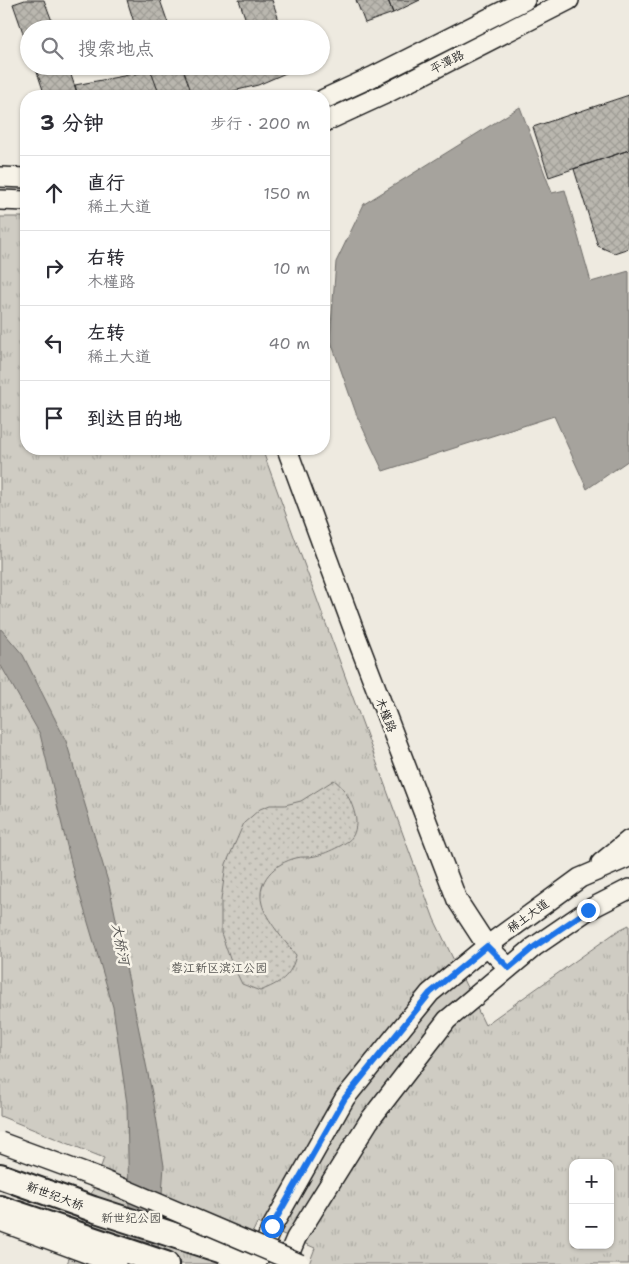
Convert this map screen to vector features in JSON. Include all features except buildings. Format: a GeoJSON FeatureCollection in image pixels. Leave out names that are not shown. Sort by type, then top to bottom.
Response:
{"type":"FeatureCollection","features":[{"type":"Feature","properties":{"kind":"highway","name":"新世纪大桥"},"geometry":{"type":"LineString","coordinates":[[0,1176],[93,1209],[220,1250],[254,1264]]}},
{"type":"Feature","properties":{"kind":"highway"},"geometry":{"type":"LineString","coordinates":[[0,1208],[166,1264]]}},
{"type":"Feature","properties":{"kind":"street","name":"平潭路"},"geometry":{"type":"LineString","coordinates":[[330,96],[525,0]]}},
{"type":"Feature","properties":{"kind":"street","name":"平潭路"},"geometry":{"type":"LineString","coordinates":[[330,119],[385,94],[569,0]]}},
{"type":"Feature","properties":{"kind":"street"},"geometry":{"type":"LineString","coordinates":[[0,177],[20,178]]}},
{"type":"Feature","properties":{"kind":"street"},"geometry":{"type":"LineString","coordinates":[[0,200],[20,201]]}},
{"type":"Feature","properties":{"kind":"street","name":"木槿路"},"geometry":{"type":"LineString","coordinates":[[289,455],[457,900],[487,946],[509,968]]}},
{"type":"Feature","properties":{"kind":"street"},"geometry":{"type":"LineString","coordinates":[[584,876],[629,840]]}},
{"type":"Feature","properties":{"kind":"street","name":"稀土大道"},"geometry":{"type":"LineString","coordinates":[[254,1264],[272,1226],[345,1098],[430,993],[487,946],[584,876],[629,857]]}},
{"type":"Feature","properties":{"kind":"street"},"geometry":{"type":"LineString","coordinates":[[285,1264],[296,1238],[368,1121],[447,1020],[534,947],[588,910],[620,897],[629,889]]}},
{"type":"Feature","properties":{"kind":"street"},"geometry":{"type":"LineString","coordinates":[[0,1142],[102,1180],[300,1264]]}},
{"type":"Feature","properties":{"kind":"street"},"geometry":{"type":"LineString","coordinates":[[0,1221],[116,1264]]}},
{"type":"Feature","properties":{"kind":"green space","name":"蓉江新区滨江公园"},"geometry":{"type":"Polygon","coordinates":[[[0,217],[20,217],[20,455],[264,455],[434,919],[485,1025],[619,930],[629,925],[629,1264],[309,1264],[315,1248],[257,1223],[238,1264],[67,1264],[104,1158],[0,1116],[0,217]]]}},
{"type":"Feature","properties":{"kind":"green space"},"geometry":{"type":"Polygon","coordinates":[[[334,780],[345,791],[352,805],[356,820],[353,835],[346,842],[319,855],[288,860],[269,874],[262,888],[261,896],[264,910],[276,930],[296,955],[288,974],[279,982],[260,991],[242,984],[230,959],[221,933],[221,900],[226,864],[244,823],[260,809],[270,805],[285,805],[301,801],[334,780]]]}},
{"type":"Feature","properties":{"kind":"water"},"geometry":{"type":"Polygon","coordinates":[[[520,107],[552,193],[565,190],[591,282],[629,271],[629,460],[587,489],[554,416],[383,471],[357,416],[330,339],[336,262],[364,204],[520,107]]]}},
{"type":"Feature","properties":{"kind":"water","name":"大桥河"},"geometry":{"type":"Polygon","coordinates":[[[0,628],[23,655],[66,741],[109,885],[153,1098],[164,1166],[157,1264],[130,1264],[127,1104],[113,1007],[74,875],[40,734],[0,664],[0,628]]]}},
{"type":"Feature","properties":{"kind":"route"},"geometry":{"type":"LineString","coordinates":[[272,1226],[345,1098],[430,993],[487,946],[509,968],[534,947],[588,910]]}},
{"type":"Feature","properties":{"kind":"park label","name":"新世纪公园"},"geometry":{"type":"Point","coordinates":[131,1218]}}]}
